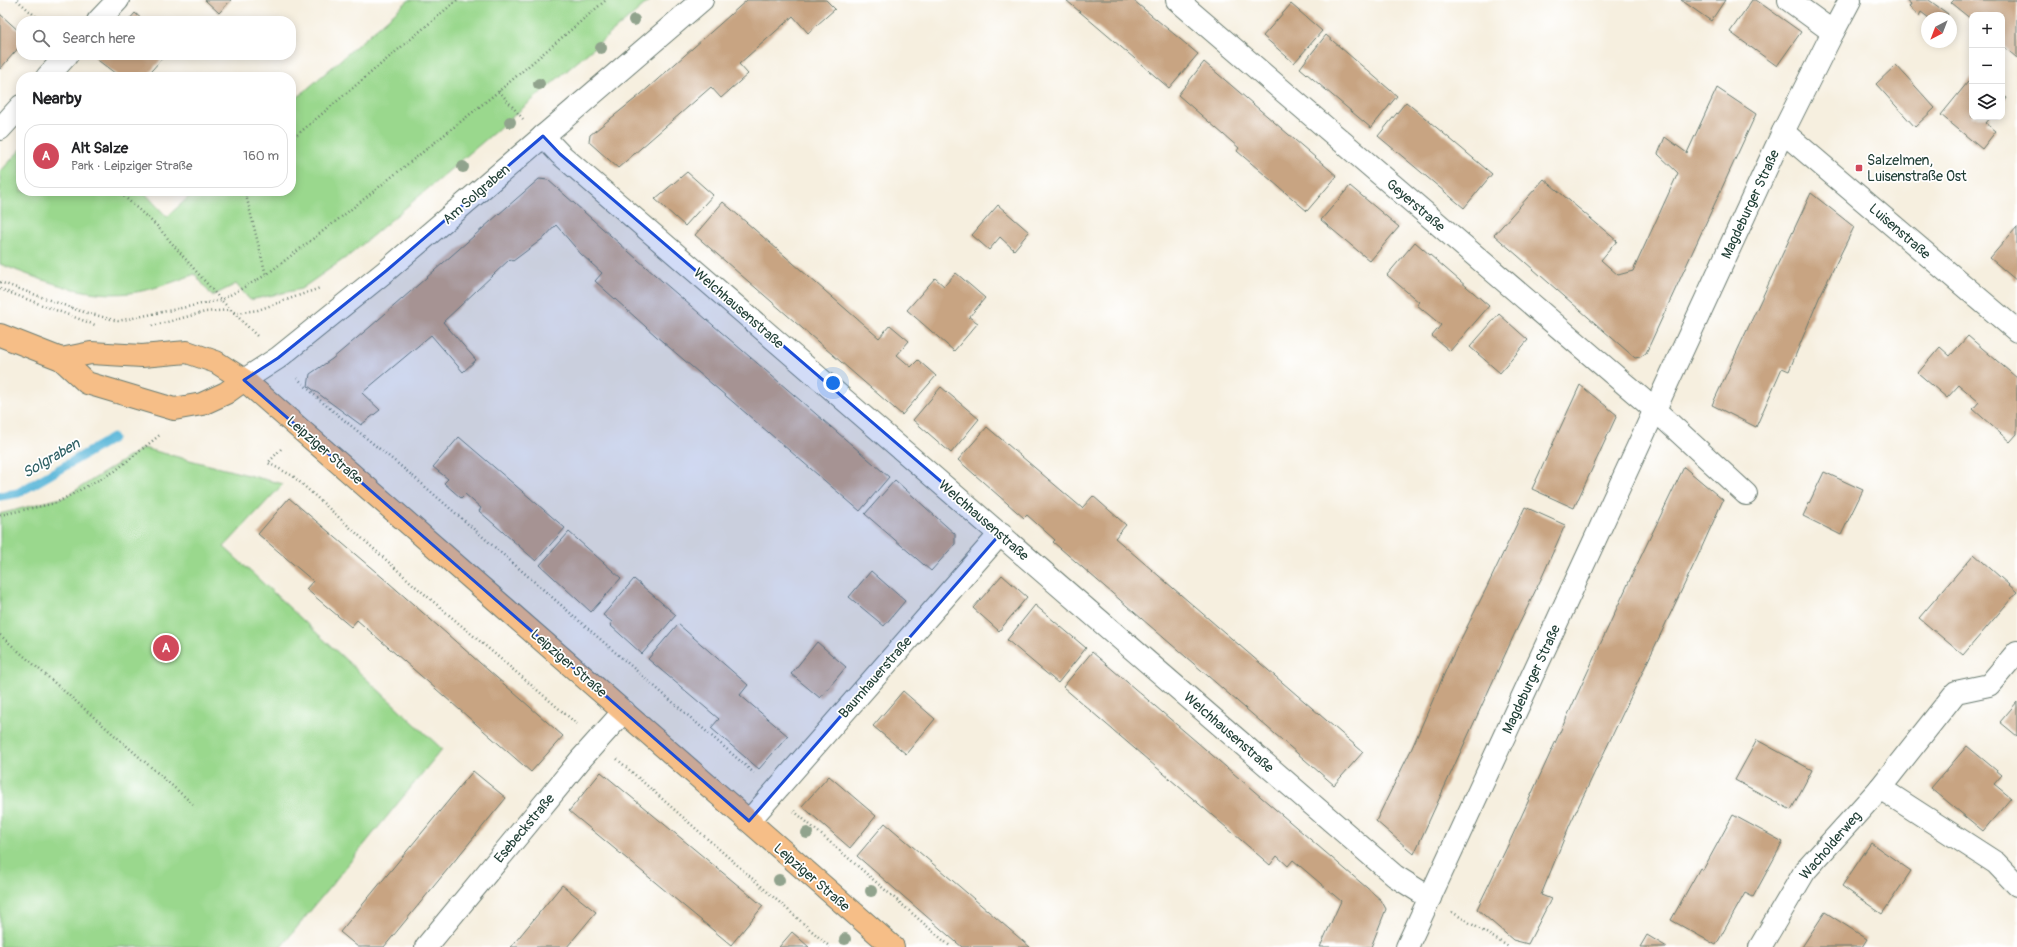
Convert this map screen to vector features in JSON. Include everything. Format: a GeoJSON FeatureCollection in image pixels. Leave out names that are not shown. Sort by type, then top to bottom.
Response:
{"type":"FeatureCollection","features":[{"type":"Feature","properties":{"kind":"main road"},"geometry":{"type":"LineString","coordinates":[[0,335],[61,359],[87,383],[174,409],[202,404],[226,392],[244,380]]}},
{"type":"Feature","properties":{"kind":"main road","name":"Leipziger Straße"},"geometry":{"type":"LineString","coordinates":[[61,359],[91,353],[142,356],[187,352],[216,362],[244,380],[893,947]]}},
{"type":"Feature","properties":{"kind":"street"},"geometry":{"type":"LineString","coordinates":[[103,16],[118,0]]}},
{"type":"Feature","properties":{"kind":"street","name":"Am Solgraben"},"geometry":{"type":"LineString","coordinates":[[244,380],[278,358],[386,271],[702,0]]}},
{"type":"Feature","properties":{"kind":"street","name":"Geyerstraße"},"geometry":{"type":"LineString","coordinates":[[1177,0],[1655,410]]}},
{"type":"Feature","properties":{"kind":"street"},"geometry":{"type":"LineString","coordinates":[[1790,0],[1833,32]]}},
{"type":"Feature","properties":{"kind":"street","name":"Magdeburger Straße"},"geometry":{"type":"LineString","coordinates":[[1407,947],[1783,132],[1850,0]]}},
{"type":"Feature","properties":{"kind":"street"},"geometry":{"type":"LineString","coordinates":[[52,72],[62,60]]}},
{"type":"Feature","properties":{"kind":"street"},"geometry":{"type":"LineString","coordinates":[[0,129],[16,111]]}},
{"type":"Feature","properties":{"kind":"street","name":"Luisenstraße"},"geometry":{"type":"LineString","coordinates":[[1783,132],[2017,331]]}},
{"type":"Feature","properties":{"kind":"street","name":"Welchhausenstraße"},"geometry":{"type":"LineString","coordinates":[[543,136],[560,154],[1001,533],[1395,876],[1430,898]]}},
{"type":"Feature","properties":{"kind":"street"},"geometry":{"type":"LineString","coordinates":[[1655,410],[1746,494]]}},
{"type":"Feature","properties":{"kind":"street","name":"Baumhauerstraße"},"geometry":{"type":"LineString","coordinates":[[749,821],[1001,533]]}},
{"type":"Feature","properties":{"kind":"street","name":"Wacholderweg"},"geometry":{"type":"LineString","coordinates":[[1760,947],[1805,871],[1880,788],[1956,692],[1989,685],[2017,652]]}},
{"type":"Feature","properties":{"kind":"street","name":"Esebeckstraße"},"geometry":{"type":"LineString","coordinates":[[426,947],[597,741],[624,711]]}},
{"type":"Feature","properties":{"kind":"street"},"geometry":{"type":"LineString","coordinates":[[1880,788],[1996,863],[2017,885]]}},
{"type":"Feature","properties":{"kind":"path"},"geometry":{"type":"LineString","coordinates":[[17,0],[35,16]]}},
{"type":"Feature","properties":{"kind":"path"},"geometry":{"type":"LineString","coordinates":[[296,136],[457,0]]}},
{"type":"Feature","properties":{"kind":"path"},"geometry":{"type":"LineString","coordinates":[[0,282],[80,310],[118,321],[221,300],[266,275],[349,211],[469,115],[606,0]]}},
{"type":"Feature","properties":{"kind":"path"},"geometry":{"type":"LineString","coordinates":[[124,196],[157,226],[221,300]]}},
{"type":"Feature","properties":{"kind":"path"},"geometry":{"type":"LineString","coordinates":[[246,196],[266,275]]}},
{"type":"Feature","properties":{"kind":"path"},"geometry":{"type":"LineString","coordinates":[[0,289],[97,326]]}},
{"type":"Feature","properties":{"kind":"path"},"geometry":{"type":"LineString","coordinates":[[145,326],[205,312]]}},
{"type":"Feature","properties":{"kind":"path"},"geometry":{"type":"LineString","coordinates":[[297,378],[322,402],[414,477],[743,762],[774,793],[951,947]]}},
{"type":"Feature","properties":{"kind":"path"},"geometry":{"type":"LineString","coordinates":[[0,515],[56,503],[115,471],[165,431]]}},
{"type":"Feature","properties":{"kind":"path"},"geometry":{"type":"LineString","coordinates":[[268,463],[293,476],[415,586],[597,741],[830,947]]}},
{"type":"Feature","properties":{"kind":"path"},"geometry":{"type":"LineString","coordinates":[[0,635],[193,804]]}},
{"type":"Feature","properties":{"kind":"path"},"geometry":{"type":"LineString","coordinates":[[1430,898],[1509,947]]}},
{"type":"Feature","properties":{"kind":"highlighted area"},"geometry":{"type":"Polygon","coordinates":[[[543,136],[560,154],[1001,533],[749,821],[244,380],[278,358],[386,271],[543,136]]]}},
{"type":"Feature","properties":{"kind":"green space"},"geometry":{"type":"Polygon","coordinates":[[[409,0],[650,0],[351,254],[301,289],[250,300],[236,284],[212,296],[195,274],[138,292],[113,294],[96,293],[47,282],[0,264],[0,172],[16,154],[16,196],[148,196],[167,217],[190,196],[296,196],[296,99],[409,0]]]}},
{"type":"Feature","properties":{"kind":"green space"},"geometry":{"type":"Polygon","coordinates":[[[143,448],[283,484],[224,547],[442,749],[281,947],[0,947],[0,514],[65,497],[143,448]]]}},
{"type":"Feature","properties":{"kind":"building"},"geometry":{"type":"Polygon","coordinates":[[[205,0],[231,0],[219,13],[205,0]]]}},
{"type":"Feature","properties":{"kind":"building"},"geometry":{"type":"Polygon","coordinates":[[[747,0],[826,0],[835,9],[808,33],[793,16],[739,64],[748,74],[721,98],[711,87],[618,168],[589,142],[590,135],[640,95],[747,0]]]}},
{"type":"Feature","properties":{"kind":"building"},"geometry":{"type":"Polygon","coordinates":[[[1066,0],[1133,0],[1198,54],[1169,88],[1066,0]]]}},
{"type":"Feature","properties":{"kind":"building"},"geometry":{"type":"Polygon","coordinates":[[[1681,0],[1725,0],[1711,21],[1681,0]]]}},
{"type":"Feature","properties":{"kind":"building"},"geometry":{"type":"Polygon","coordinates":[[[1752,0],[1756,0],[1801,32],[1777,66],[1730,32],[1752,0]]]}},
{"type":"Feature","properties":{"kind":"building"},"geometry":{"type":"Polygon","coordinates":[[[1906,0],[1929,0],[1945,12],[1921,12],[1919,16],[1909,7],[1911,4],[1906,0]]]}},
{"type":"Feature","properties":{"kind":"building"},"geometry":{"type":"Polygon","coordinates":[[[1954,0],[2017,0],[2017,58],[2005,48],[2005,12],[1969,12],[1969,18],[1951,3],[1954,0]]]}},
{"type":"Feature","properties":{"kind":"building"},"geometry":{"type":"Polygon","coordinates":[[[1291,4],[1322,31],[1294,63],[1263,36],[1291,4]]]}},
{"type":"Feature","properties":{"kind":"building"},"geometry":{"type":"Polygon","coordinates":[[[0,14],[16,28],[16,51],[0,69],[0,14]]]}},
{"type":"Feature","properties":{"kind":"building"},"geometry":{"type":"Polygon","coordinates":[[[1326,35],[1397,96],[1371,128],[1300,68],[1326,35]]]}},
{"type":"Feature","properties":{"kind":"building"},"geometry":{"type":"Polygon","coordinates":[[[98,60],[161,60],[150,72],[113,72],[98,60]]]}},
{"type":"Feature","properties":{"kind":"building"},"geometry":{"type":"Polygon","coordinates":[[[1204,62],[1337,176],[1307,211],[1237,151],[1239,148],[1178,95],[1204,62]]]}},
{"type":"Feature","properties":{"kind":"building"},"geometry":{"type":"Polygon","coordinates":[[[1896,65],[1935,108],[1915,127],[1876,84],[1896,65]]]}},
{"type":"Feature","properties":{"kind":"building"},"geometry":{"type":"Polygon","coordinates":[[[1969,81],[1969,120],[1988,120],[1986,123],[1996,131],[1982,149],[1941,115],[1969,81]]]}},
{"type":"Feature","properties":{"kind":"building"},"geometry":{"type":"Polygon","coordinates":[[[1717,88],[1756,114],[1646,353],[1635,358],[1494,235],[1544,179],[1617,241],[1601,260],[1618,275],[1633,271],[1678,173],[1658,154],[1665,137],[1687,153],[1717,88]]]}},
{"type":"Feature","properties":{"kind":"building"},"geometry":{"type":"Polygon","coordinates":[[[1406,102],[1492,174],[1464,208],[1378,136],[1406,102]]]}},
{"type":"Feature","properties":{"kind":"building"},"geometry":{"type":"Polygon","coordinates":[[[687,172],[713,195],[685,226],[655,199],[687,172]]]}},
{"type":"Feature","properties":{"kind":"building"},"geometry":{"type":"Polygon","coordinates":[[[539,179],[548,180],[655,275],[889,477],[860,511],[656,336],[595,281],[602,273],[581,254],[556,225],[545,237],[513,261],[510,259],[443,322],[476,360],[463,372],[431,335],[362,393],[380,410],[361,425],[308,386],[310,374],[332,359],[370,327],[539,179]]]}},
{"type":"Feature","properties":{"kind":"building"},"geometry":{"type":"Polygon","coordinates":[[[1350,186],[1399,227],[1370,261],[1321,220],[1350,186]]]}},
{"type":"Feature","properties":{"kind":"building"},"geometry":{"type":"Polygon","coordinates":[[[1811,193],[1854,227],[1819,298],[1789,371],[1782,368],[1756,427],[1712,405],[1811,193]]]}},
{"type":"Feature","properties":{"kind":"building"},"geometry":{"type":"Polygon","coordinates":[[[723,202],[879,338],[890,325],[909,341],[897,355],[911,367],[918,360],[936,376],[902,415],[695,235],[723,202]]]}},
{"type":"Feature","properties":{"kind":"building"},"geometry":{"type":"Polygon","coordinates":[[[998,205],[1029,232],[1014,250],[1000,237],[989,250],[972,235],[998,205]]]}},
{"type":"Feature","properties":{"kind":"building"},"geometry":{"type":"Polygon","coordinates":[[[2017,227],[2017,281],[1990,258],[2017,227]]]}},
{"type":"Feature","properties":{"kind":"building"},"geometry":{"type":"Polygon","coordinates":[[[1415,242],[1489,306],[1450,351],[1432,336],[1441,325],[1417,305],[1419,302],[1387,275],[1415,242]]]}},
{"type":"Feature","properties":{"kind":"building"},"geometry":{"type":"Polygon","coordinates":[[[956,273],[985,298],[969,317],[978,323],[954,351],[907,310],[935,278],[944,286],[956,273]]]}},
{"type":"Feature","properties":{"kind":"building"},"geometry":{"type":"Polygon","coordinates":[[[1499,314],[1528,340],[1500,373],[1470,347],[1499,314]]]}},
{"type":"Feature","properties":{"kind":"building"},"geometry":{"type":"Polygon","coordinates":[[[1968,336],[2017,378],[2017,434],[2010,442],[1973,409],[1979,402],[1959,385],[1947,398],[1918,373],[1940,347],[1950,356],[1968,336]]]}},
{"type":"Feature","properties":{"kind":"building"},"geometry":{"type":"Polygon","coordinates":[[[1580,385],[1617,415],[1574,508],[1532,489],[1580,385]]]}},
{"type":"Feature","properties":{"kind":"building"},"geometry":{"type":"Polygon","coordinates":[[[941,387],[979,419],[951,453],[913,420],[941,387]]]}},
{"type":"Feature","properties":{"kind":"building"},"geometry":{"type":"Polygon","coordinates":[[[987,427],[1082,508],[1093,496],[1126,525],[1115,538],[1363,752],[1334,785],[1053,542],[1055,540],[1027,515],[1024,518],[958,460],[987,427]]]}},
{"type":"Feature","properties":{"kind":"building"},"geometry":{"type":"Polygon","coordinates":[[[459,437],[565,528],[536,561],[479,511],[481,508],[465,494],[461,498],[444,483],[448,479],[433,467],[459,437]]]}},
{"type":"Feature","properties":{"kind":"building"},"geometry":{"type":"Polygon","coordinates":[[[1684,467],[1723,500],[1697,558],[1570,824],[1541,895],[1551,899],[1528,944],[1513,940],[1477,909],[1510,841],[1633,573],[1684,467]]]}},
{"type":"Feature","properties":{"kind":"building"},"geometry":{"type":"Polygon","coordinates":[[[1824,472],[1863,490],[1841,535],[1803,516],[1824,472]]]}},
{"type":"Feature","properties":{"kind":"building"},"geometry":{"type":"Polygon","coordinates":[[[895,480],[955,534],[955,544],[931,571],[865,514],[895,480]]]}},
{"type":"Feature","properties":{"kind":"building"},"geometry":{"type":"Polygon","coordinates":[[[289,498],[389,583],[563,736],[531,772],[357,620],[351,627],[306,589],[313,581],[258,534],[289,498]]]}},
{"type":"Feature","properties":{"kind":"building"},"geometry":{"type":"Polygon","coordinates":[[[1525,507],[1565,525],[1414,854],[1376,821],[1412,748],[1449,663],[1525,507]]]}},
{"type":"Feature","properties":{"kind":"building"},"geometry":{"type":"Polygon","coordinates":[[[569,532],[621,578],[591,612],[540,565],[569,532]]]}},
{"type":"Feature","properties":{"kind":"building"},"geometry":{"type":"Polygon","coordinates":[[[1974,554],[2017,592],[1963,655],[1919,618],[1974,554]]]}},
{"type":"Feature","properties":{"kind":"building"},"geometry":{"type":"Polygon","coordinates":[[[871,571],[905,601],[884,626],[849,597],[871,571]]]}},
{"type":"Feature","properties":{"kind":"building"},"geometry":{"type":"Polygon","coordinates":[[[1002,575],[1027,597],[999,631],[973,608],[1002,575]]]}},
{"type":"Feature","properties":{"kind":"building"},"geometry":{"type":"Polygon","coordinates":[[[634,579],[676,615],[642,654],[610,625],[612,622],[603,615],[634,579]]]}},
{"type":"Feature","properties":{"kind":"building"},"geometry":{"type":"Polygon","coordinates":[[[1035,605],[1086,648],[1058,683],[1007,640],[1035,605]]]}},
{"type":"Feature","properties":{"kind":"building"},"geometry":{"type":"Polygon","coordinates":[[[678,624],[748,685],[740,695],[788,736],[759,769],[711,728],[719,719],[648,659],[678,624]]]}},
{"type":"Feature","properties":{"kind":"building"},"geometry":{"type":"Polygon","coordinates":[[[817,642],[846,667],[820,698],[791,674],[817,642]]]}},
{"type":"Feature","properties":{"kind":"building"},"geometry":{"type":"Polygon","coordinates":[[[1092,652],[1381,900],[1386,909],[1371,947],[1320,947],[1341,901],[1293,860],[1288,866],[1277,856],[1270,865],[1063,687],[1092,652]]]}},
{"type":"Feature","properties":{"kind":"building"},"geometry":{"type":"Polygon","coordinates":[[[903,691],[935,719],[906,754],[873,726],[903,691]]]}},
{"type":"Feature","properties":{"kind":"building"},"geometry":{"type":"Polygon","coordinates":[[[2017,702],[2017,736],[2000,722],[2017,702]]]}},
{"type":"Feature","properties":{"kind":"building"},"geometry":{"type":"Polygon","coordinates":[[[1757,740],[1812,770],[1791,810],[1735,780],[1757,740]]]}},
{"type":"Feature","properties":{"kind":"building"},"geometry":{"type":"Polygon","coordinates":[[[1967,746],[2002,775],[1994,784],[2011,798],[1983,831],[1931,788],[1967,746]]]}},
{"type":"Feature","properties":{"kind":"building"},"geometry":{"type":"Polygon","coordinates":[[[473,771],[506,798],[384,947],[358,947],[340,932],[473,771]]]}},
{"type":"Feature","properties":{"kind":"building"},"geometry":{"type":"Polygon","coordinates":[[[601,772],[763,906],[731,945],[569,811],[601,772]]]}},
{"type":"Feature","properties":{"kind":"building"},"geometry":{"type":"Polygon","coordinates":[[[829,776],[876,816],[850,848],[802,806],[829,776]]]}},
{"type":"Feature","properties":{"kind":"building"},"geometry":{"type":"Polygon","coordinates":[[[1733,815],[1783,842],[1753,897],[1745,893],[1716,945],[1671,920],[1700,868],[1703,870],[1733,815]]]}},
{"type":"Feature","properties":{"kind":"building"},"geometry":{"type":"Polygon","coordinates":[[[885,823],[1030,947],[962,947],[956,942],[857,856],[885,823]]]}},
{"type":"Feature","properties":{"kind":"building"},"geometry":{"type":"Polygon","coordinates":[[[1871,843],[1911,871],[1882,914],[1842,886],[1871,843]]]}},
{"type":"Feature","properties":{"kind":"building"},"geometry":{"type":"Polygon","coordinates":[[[562,885],[596,912],[567,947],[511,947],[562,885]]]}},
{"type":"Feature","properties":{"kind":"building"},"geometry":{"type":"Polygon","coordinates":[[[1825,912],[1867,939],[1862,947],[1802,947],[1825,912]]]}},
{"type":"Feature","properties":{"kind":"building"},"geometry":{"type":"Polygon","coordinates":[[[792,932],[809,947],[779,947],[792,932]]]}},
{"type":"Feature","properties":{"kind":"building"},"geometry":{"type":"Polygon","coordinates":[[[1647,935],[1667,947],[1640,947],[1647,935]]]}},
{"type":"Feature","properties":{"kind":"waterway","name":"Solgraben"},"geometry":{"type":"LineString","coordinates":[[0,496],[18,493],[113,438]]}},
{"type":"Feature","properties":{"kind":"place","name":"Salzelmen, Luisenstraße Ost"},"geometry":{"type":"Point","coordinates":[1859,168]}},
{"type":"Feature","properties":{"kind":"place","name":"Alt Salze"},"geometry":{"type":"Point","coordinates":[166,648]}}]}
